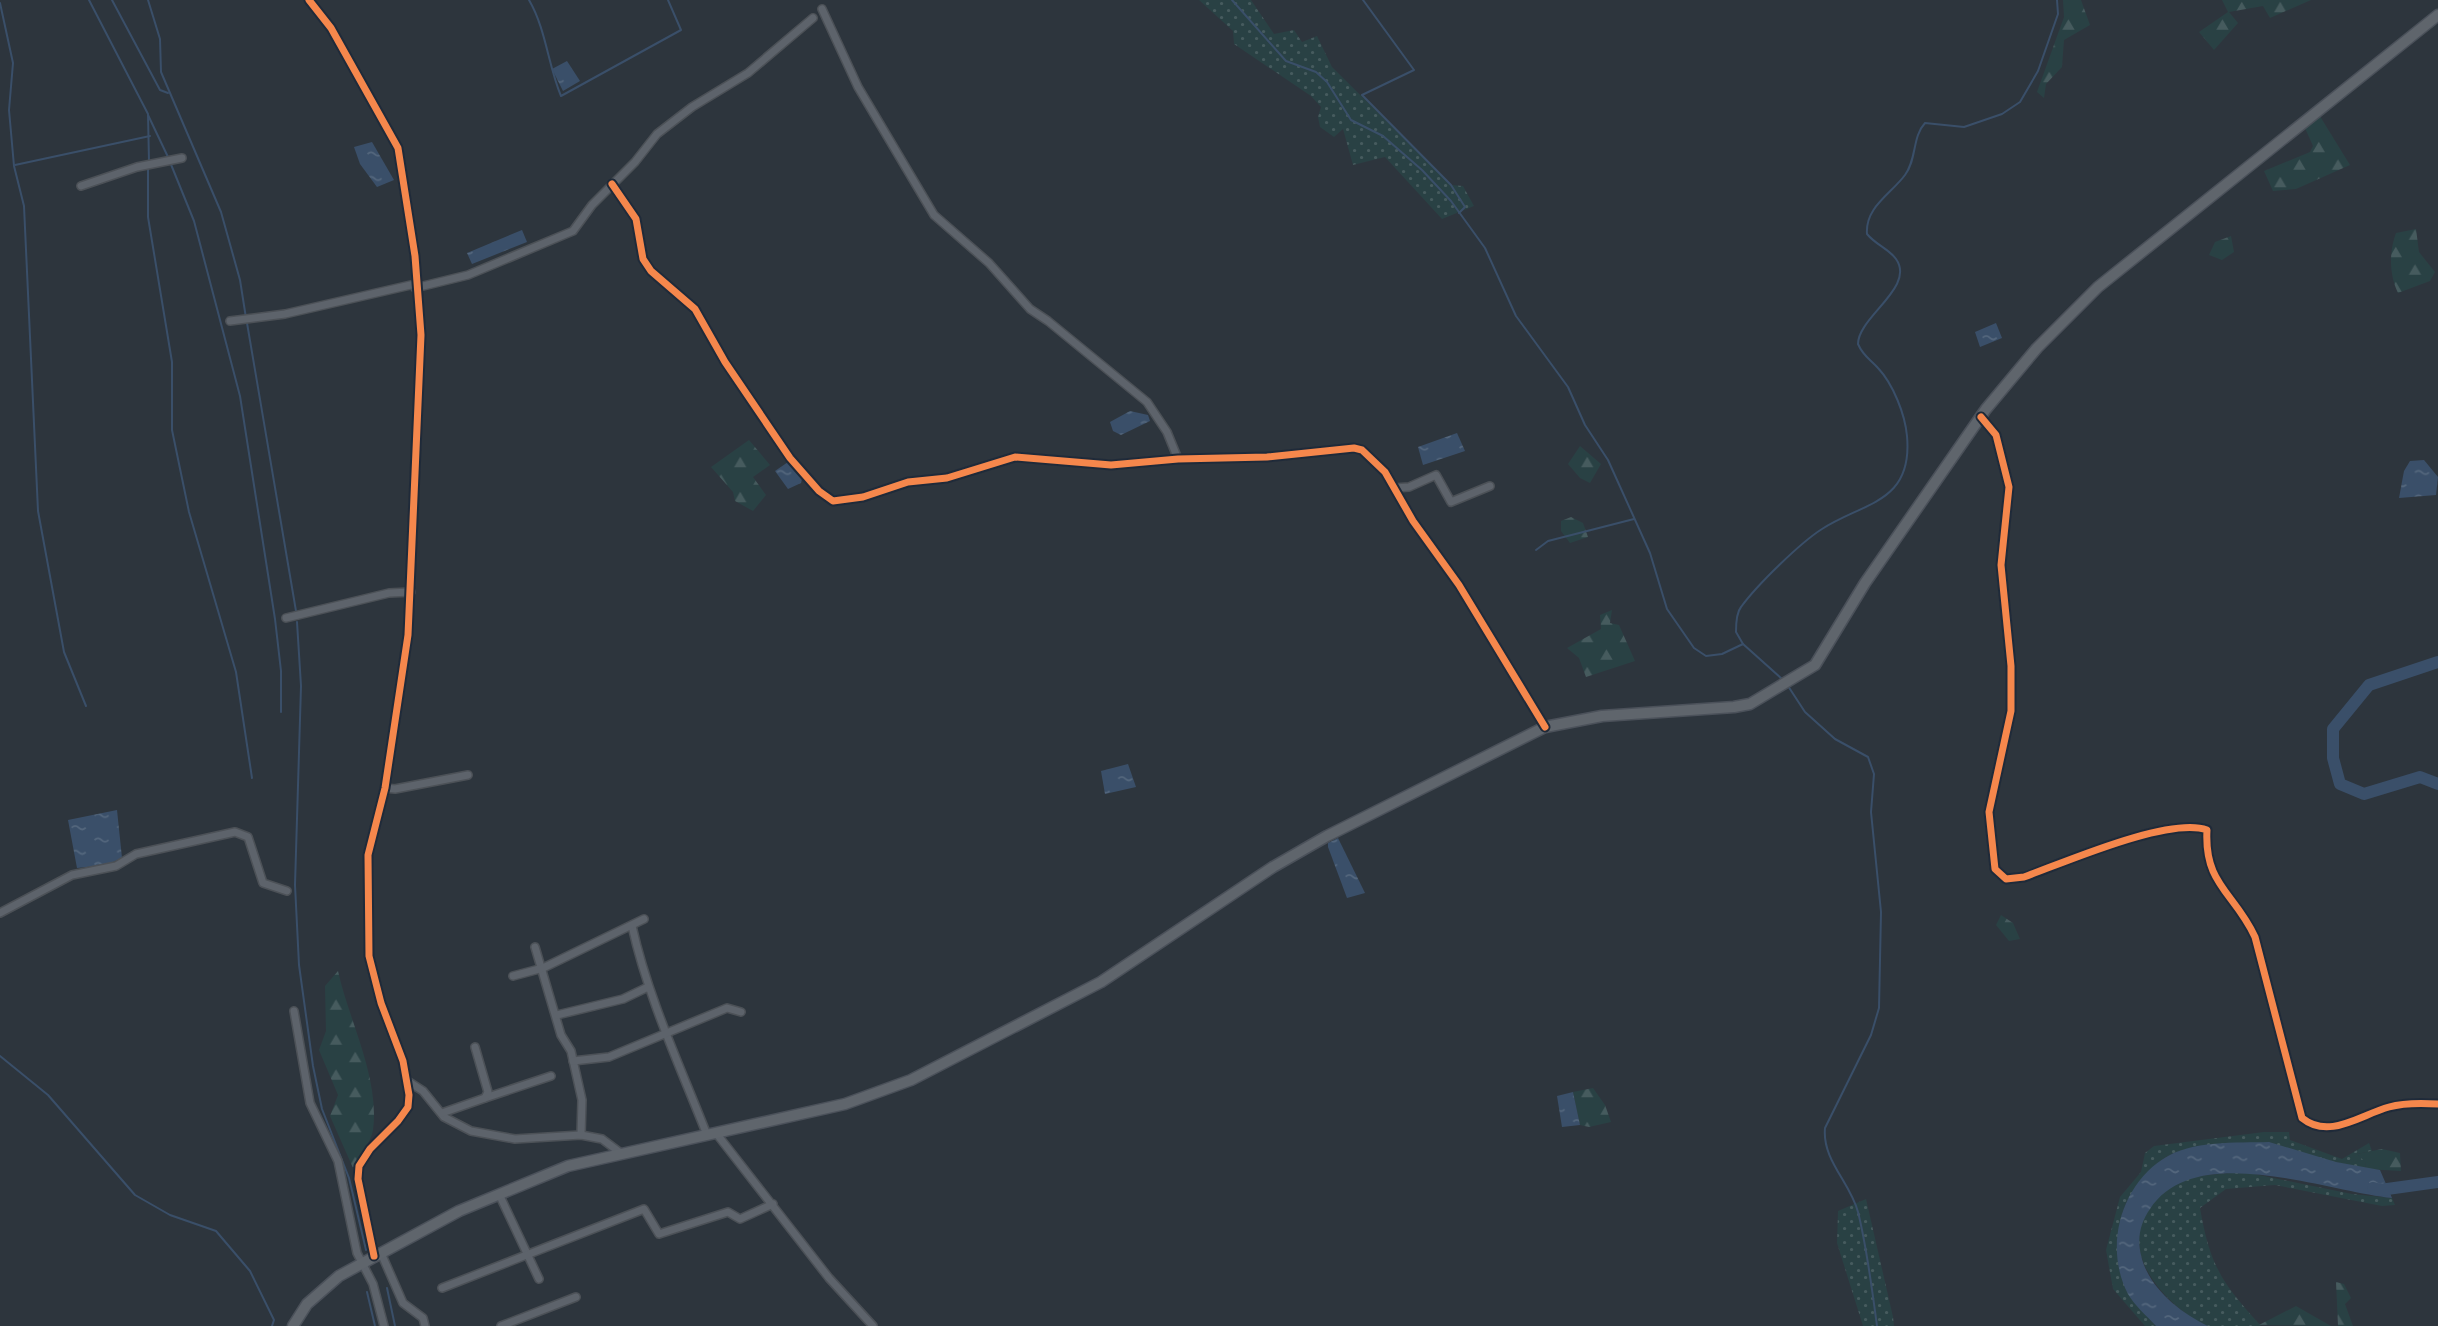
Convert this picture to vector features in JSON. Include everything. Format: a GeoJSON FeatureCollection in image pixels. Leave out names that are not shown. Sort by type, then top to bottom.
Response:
{"type":"FeatureCollection","features":[{"type":"Feature","properties":{"kind":"main road"},"geometry":{"type":"LineString","coordinates":[[293,1326],[307,1304],[339,1276],[499,1194],[568,1166],[845,1104],[911,1080],[1101,982],[1273,867],[1327,836],[1545,727],[1602,716],[1734,708],[1750,704],[1801,675],[1815,665],[1865,583],[1981,417],[2037,348],[2098,287],[2438,15]]}},
{"type":"Feature","properties":{"kind":"street"},"geometry":{"type":"LineString","coordinates":[[309,0],[331,28],[398,148],[415,256],[415,286],[421,335],[412,491],[408,635],[385,788],[368,855],[369,956],[381,1003],[409,1082],[408,1107],[389,1133],[370,1149],[359,1166],[358,1179],[384,1326]]}},
{"type":"Feature","properties":{"kind":"street"},"geometry":{"type":"LineString","coordinates":[[822,9],[858,87],[934,215],[989,263],[1030,309],[1147,402],[1167,432],[1178,459]]}},
{"type":"Feature","properties":{"kind":"street"},"geometry":{"type":"LineString","coordinates":[[230,321],[285,314],[468,275],[573,231],[657,134],[692,107],[748,73],[813,19]]}},
{"type":"Feature","properties":{"kind":"street"},"geometry":{"type":"LineString","coordinates":[[81,187],[137,167],[182,158]]}},
{"type":"Feature","properties":{"kind":"street"},"geometry":{"type":"LineString","coordinates":[[612,184],[636,219],[643,259],[651,271],[695,309],[725,362],[790,458],[819,491],[833,501],[863,497],[908,482],[947,478],[1015,457],[1111,465],[1178,459],[1267,457],[1354,447],[1362,450],[1379,465],[1413,521],[1459,585],[1545,727]]}},
{"type":"Feature","properties":{"kind":"street"},"geometry":{"type":"LineString","coordinates":[[1981,417],[1996,435],[2009,487],[2001,565],[2011,666],[2011,711],[1989,812],[1995,869],[2006,878],[2024,877],[2153,834],[2187,826],[2207,830],[2212,877],[2245,916],[2255,937],[2302,1118],[2312,1126],[2329,1128],[2390,1107],[2438,1104]]}},
{"type":"Feature","properties":{"kind":"street"},"geometry":{"type":"LineString","coordinates":[[1394,488],[1409,487],[1436,475],[1451,502],[1490,486]]}},
{"type":"Feature","properties":{"kind":"street"},"geometry":{"type":"LineString","coordinates":[[286,618],[389,593],[411,592]]}},
{"type":"Feature","properties":{"kind":"street"},"geometry":{"type":"LineString","coordinates":[[385,788],[395,789],[468,775]]}},
{"type":"Feature","properties":{"kind":"street"},"geometry":{"type":"LineString","coordinates":[[0,913],[72,875],[116,866],[136,854],[235,832],[248,837],[263,883],[287,891]]}},
{"type":"Feature","properties":{"kind":"street"},"geometry":{"type":"LineString","coordinates":[[513,976],[543,968],[644,919]]}},
{"type":"Feature","properties":{"kind":"street"},"geometry":{"type":"LineString","coordinates":[[632,926],[648,987],[711,1134],[773,1204],[829,1279],[873,1326]]}},
{"type":"Feature","properties":{"kind":"street"},"geometry":{"type":"LineString","coordinates":[[535,947],[557,1014],[561,1035],[573,1061],[582,1100],[581,1135]]}},
{"type":"Feature","properties":{"kind":"street"},"geometry":{"type":"LineString","coordinates":[[557,1014],[623,999],[648,987]]}},
{"type":"Feature","properties":{"kind":"street"},"geometry":{"type":"LineString","coordinates":[[573,1061],[609,1057],[727,1008],[741,1012]]}},
{"type":"Feature","properties":{"kind":"street"},"geometry":{"type":"LineString","coordinates":[[294,1010],[310,1103],[338,1161],[357,1253],[373,1257],[403,1303],[423,1318],[425,1326]]}},
{"type":"Feature","properties":{"kind":"street"},"geometry":{"type":"LineString","coordinates":[[475,1047],[488,1092],[485,1098]]}},
{"type":"Feature","properties":{"kind":"street"},"geometry":{"type":"LineString","coordinates":[[442,1113],[551,1076]]}},
{"type":"Feature","properties":{"kind":"street"},"geometry":{"type":"LineString","coordinates":[[409,1082],[423,1090],[455,1124],[471,1131],[515,1139],[581,1135],[602,1139],[622,1154]]}},
{"type":"Feature","properties":{"kind":"street"},"geometry":{"type":"LineString","coordinates":[[499,1194],[539,1279]]}},
{"type":"Feature","properties":{"kind":"street"},"geometry":{"type":"LineString","coordinates":[[442,1288],[644,1209],[659,1234],[728,1212],[740,1219],[773,1204]]}},
{"type":"Feature","properties":{"kind":"street"},"geometry":{"type":"LineString","coordinates":[[501,1326],[576,1297]]}},
{"type":"Feature","properties":{"kind":"green space"},"geometry":{"type":"Polygon","coordinates":[[[1199,0],[1251,0],[1274,34],[1294,30],[1302,42],[1317,36],[1332,67],[1451,185],[1463,186],[1474,206],[1442,219],[1385,157],[1353,165],[1343,129],[1334,137],[1320,127],[1318,117],[1321,107],[1311,96],[1234,44],[1233,31],[1199,0]]]}},
{"type":"Feature","properties":{"kind":"green space"},"geometry":{"type":"Polygon","coordinates":[[[2063,0],[2081,0],[2090,25],[2064,40],[2062,67],[2046,84],[2044,98],[2037,92],[2064,17],[2063,0]]]}},
{"type":"Feature","properties":{"kind":"green space"},"geometry":{"type":"Polygon","coordinates":[[[2222,0],[2311,0],[2270,18],[2263,6],[2229,12],[2238,23],[2214,50],[2199,32],[2228,12],[2222,0]]]}},
{"type":"Feature","properties":{"kind":"green space"},"geometry":{"type":"Polygon","coordinates":[[[2318,113],[2350,165],[2296,189],[2273,191],[2264,171],[2310,152],[2313,146],[2305,128],[2318,113]]]}},
{"type":"Feature","properties":{"kind":"green space"},"geometry":{"type":"Polygon","coordinates":[[[2416,229],[2419,252],[2435,272],[2430,281],[2398,293],[2392,271],[2394,240],[2396,233],[2416,229]]]}},
{"type":"Feature","properties":{"kind":"green space"},"geometry":{"type":"Polygon","coordinates":[[[2231,236],[2234,252],[2222,260],[2209,255],[2215,242],[2231,236]]]}},
{"type":"Feature","properties":{"kind":"green space"},"geometry":{"type":"Polygon","coordinates":[[[749,440],[770,465],[753,477],[766,495],[753,511],[735,501],[733,492],[711,467],[749,440]]]}},
{"type":"Feature","properties":{"kind":"green space"},"geometry":{"type":"Polygon","coordinates":[[[1580,446],[1601,464],[1590,483],[1580,478],[1568,464],[1580,446]]]}},
{"type":"Feature","properties":{"kind":"green space"},"geometry":{"type":"Polygon","coordinates":[[[1571,517],[1583,523],[1588,537],[1570,543],[1561,531],[1561,521],[1571,517]]]}},
{"type":"Feature","properties":{"kind":"green space"},"geometry":{"type":"Polygon","coordinates":[[[1612,610],[1610,623],[1619,625],[1635,661],[1586,677],[1579,658],[1567,648],[1601,629],[1600,615],[1612,610]]]}},
{"type":"Feature","properties":{"kind":"green space"},"geometry":{"type":"Polygon","coordinates":[[[2001,915],[2013,923],[2020,939],[2009,941],[1996,925],[2001,915]]]}},
{"type":"Feature","properties":{"kind":"green space"},"geometry":{"type":"Polygon","coordinates":[[[338,971],[368,1070],[374,1110],[372,1135],[353,1168],[330,1116],[338,1095],[319,1050],[326,1031],[325,986],[338,971]]]}},
{"type":"Feature","properties":{"kind":"green space"},"geometry":{"type":"Polygon","coordinates":[[[1593,1088],[1605,1105],[1611,1122],[1589,1127],[1580,1125],[1573,1092],[1593,1088]]]}},
{"type":"Feature","properties":{"kind":"green space"},"geometry":{"type":"Polygon","coordinates":[[[2264,1132],[2289,1132],[2290,1140],[2342,1159],[2369,1143],[2372,1151],[2357,1154],[2365,1161],[2366,1169],[2292,1153],[2237,1146],[2187,1150],[2163,1159],[2129,1199],[2122,1214],[2118,1238],[2119,1267],[2128,1291],[2156,1326],[2145,1326],[2113,1289],[2106,1250],[2120,1197],[2141,1172],[2145,1153],[2154,1146],[2264,1132]]]}},
{"type":"Feature","properties":{"kind":"green space"},"geometry":{"type":"Polygon","coordinates":[[[2382,1149],[2400,1153],[2401,1171],[2366,1169],[2365,1162],[2357,1154],[2382,1149]]]}},
{"type":"Feature","properties":{"kind":"green space"},"geometry":{"type":"Polygon","coordinates":[[[2244,1172],[2352,1194],[2392,1198],[2395,1205],[2382,1206],[2275,1185],[2226,1189],[2200,1208],[2208,1245],[2227,1285],[2261,1326],[2207,1326],[2180,1309],[2147,1271],[2139,1241],[2141,1226],[2147,1210],[2159,1195],[2177,1183],[2199,1176],[2244,1172]]]}},
{"type":"Feature","properties":{"kind":"green space"},"geometry":{"type":"Polygon","coordinates":[[[1866,1199],[1894,1326],[1863,1326],[1837,1243],[1838,1211],[1866,1199]]]}},
{"type":"Feature","properties":{"kind":"green space"},"geometry":{"type":"Polygon","coordinates":[[[2336,1282],[2344,1284],[2351,1298],[2345,1304],[2353,1326],[2338,1326],[2336,1282]]]}},
{"type":"Feature","properties":{"kind":"green space"},"geometry":{"type":"Polygon","coordinates":[[[2296,1306],[2331,1326],[2259,1325],[2296,1306]]]}},
{"type":"Feature","properties":{"kind":"water"},"geometry":{"type":"Polygon","coordinates":[[[567,61],[580,81],[563,91],[552,69],[567,61]]]}},
{"type":"Feature","properties":{"kind":"water"},"geometry":{"type":"Polygon","coordinates":[[[372,142],[394,180],[377,187],[360,164],[354,147],[372,142]]]}},
{"type":"Feature","properties":{"kind":"water"},"geometry":{"type":"Polygon","coordinates":[[[522,230],[527,242],[472,264],[467,253],[522,230]]]}},
{"type":"Feature","properties":{"kind":"water"},"geometry":{"type":"Polygon","coordinates":[[[1996,323],[2002,338],[1980,347],[1975,332],[1996,323]]]}},
{"type":"Feature","properties":{"kind":"water"},"geometry":{"type":"Polygon","coordinates":[[[1130,411],[1148,415],[1150,421],[1121,435],[1113,431],[1110,422],[1130,411]]]}},
{"type":"Feature","properties":{"kind":"water"},"geometry":{"type":"Polygon","coordinates":[[[1457,433],[1465,451],[1423,465],[1418,447],[1457,433]]]}},
{"type":"Feature","properties":{"kind":"water"},"geometry":{"type":"Polygon","coordinates":[[[2424,460],[2438,477],[2436,495],[2399,498],[2404,471],[2410,461],[2424,460]]]}},
{"type":"Feature","properties":{"kind":"water"},"geometry":{"type":"Polygon","coordinates":[[[788,462],[802,479],[801,483],[788,489],[775,471],[788,462]]]}},
{"type":"Feature","properties":{"kind":"water"},"geometry":{"type":"Polygon","coordinates":[[[1128,764],[1136,787],[1105,794],[1101,771],[1128,764]]]}},
{"type":"Feature","properties":{"kind":"water"},"geometry":{"type":"Polygon","coordinates":[[[117,810],[122,858],[106,865],[77,868],[68,820],[117,810]]]}},
{"type":"Feature","properties":{"kind":"water"},"geometry":{"type":"Polygon","coordinates":[[[1338,838],[1365,893],[1347,898],[1328,847],[1328,843],[1338,838]]]}},
{"type":"Feature","properties":{"kind":"water"},"geometry":{"type":"Polygon","coordinates":[[[1573,1092],[1580,1125],[1562,1127],[1557,1096],[1573,1092]]]}},
{"type":"Feature","properties":{"kind":"water"},"geometry":{"type":"Polygon","coordinates":[[[2269,1142],[2336,1162],[2380,1170],[2392,1198],[2297,1180],[2228,1173],[2197,1177],[2171,1188],[2150,1209],[2144,1220],[2139,1237],[2141,1255],[2150,1278],[2166,1297],[2186,1314],[2208,1326],[2156,1326],[2128,1294],[2117,1257],[2120,1220],[2136,1185],[2163,1159],[2187,1148],[2269,1142]]]}},
{"type":"Feature","properties":{"kind":"waterway"},"geometry":{"type":"LineString","coordinates":[[89,0],[148,114],[149,162]]}},
{"type":"Feature","properties":{"kind":"waterway"},"geometry":{"type":"LineString","coordinates":[[112,0],[160,90],[168,93]]}},
{"type":"Feature","properties":{"kind":"waterway"},"geometry":{"type":"LineString","coordinates":[[148,0],[160,39],[161,72],[221,212],[240,280],[246,318]]}},
{"type":"Feature","properties":{"kind":"waterway"},"geometry":{"type":"LineString","coordinates":[[529,0],[535,11],[561,96],[681,30],[668,0]]}},
{"type":"Feature","properties":{"kind":"waterway"},"geometry":{"type":"LineString","coordinates":[[1232,0],[1286,61],[1316,72],[1327,82],[1351,120],[1383,136],[1422,170],[1451,201],[1485,248],[1516,316],[1568,387],[1585,425],[1608,460],[1650,553],[1667,609],[1694,648],[1706,656],[1722,654],[1743,644],[1782,679]]}},
{"type":"Feature","properties":{"kind":"waterway"},"geometry":{"type":"LineString","coordinates":[[1363,0],[1414,70],[1362,95],[1451,185],[1465,207],[1459,213]]}},
{"type":"Feature","properties":{"kind":"waterway"},"geometry":{"type":"LineString","coordinates":[[1743,644],[1736,632],[1737,615],[1757,588],[1813,535],[1882,498],[1894,488],[1902,475],[1907,458],[1907,436],[1901,409],[1889,382],[1858,344],[1860,334],[1867,323],[1893,291],[1900,270],[1896,259],[1867,234],[1870,216],[1909,169],[1918,135],[1925,123],[1964,127],[2002,114],[2020,102],[2038,71],[2058,14],[2057,0]]}},
{"type":"Feature","properties":{"kind":"waterway"},"geometry":{"type":"LineString","coordinates":[[0,3],[13,63],[9,110],[14,166],[24,206],[38,511],[64,652],[86,706]]}},
{"type":"Feature","properties":{"kind":"waterway"},"geometry":{"type":"LineString","coordinates":[[148,115],[168,157]]}},
{"type":"Feature","properties":{"kind":"waterway"},"geometry":{"type":"LineString","coordinates":[[15,165],[150,136]]}},
{"type":"Feature","properties":{"kind":"waterway"},"geometry":{"type":"LineString","coordinates":[[170,162],[194,221],[240,396],[275,619],[281,671],[281,712]]}},
{"type":"Feature","properties":{"kind":"waterway"},"geometry":{"type":"LineString","coordinates":[[148,168],[148,217],[172,362],[172,430],[189,512],[236,672],[252,778]]}},
{"type":"Feature","properties":{"kind":"waterway"},"geometry":{"type":"LineString","coordinates":[[247,323],[296,611]]}},
{"type":"Feature","properties":{"kind":"waterway"},"geometry":{"type":"LineString","coordinates":[[1536,550],[1548,541],[1634,519]]}},
{"type":"Feature","properties":{"kind":"waterway"},"geometry":{"type":"LineString","coordinates":[[297,622],[301,686],[295,885],[299,965],[313,1066],[322,1109],[349,1178],[366,1250]]}},
{"type":"Feature","properties":{"kind":"waterway"},"geometry":{"type":"LineString","coordinates":[[2438,662],[2369,685],[2333,729],[2333,758],[2340,784],[2364,794],[2420,777],[2438,784]]}},
{"type":"Feature","properties":{"kind":"waterway"},"geometry":{"type":"LineString","coordinates":[[1788,686],[1805,712],[1835,739],[1868,757],[1874,774],[1871,812],[1881,912],[1879,1008],[1871,1035],[1825,1128],[1825,1140],[1832,1161],[1858,1212],[1877,1326]]}},
{"type":"Feature","properties":{"kind":"waterway"},"geometry":{"type":"LineString","coordinates":[[0,1056],[48,1095],[135,1195],[170,1215],[216,1231],[250,1271],[274,1320],[272,1326]]}},
{"type":"Feature","properties":{"kind":"waterway"},"geometry":{"type":"LineString","coordinates":[[2373,1188],[2380,1190],[2438,1182]]}},
{"type":"Feature","properties":{"kind":"waterway"},"geometry":{"type":"LineString","coordinates":[[387,1288],[395,1326]]}},
{"type":"Feature","properties":{"kind":"waterway"},"geometry":{"type":"LineString","coordinates":[[367,1292],[375,1326]]}},
{"type":"Feature","properties":{"kind":"cycle path"},"geometry":{"type":"LineString","coordinates":[[309,0],[331,28],[398,148],[415,256],[421,335],[408,635],[385,788],[368,855],[369,956],[381,1003],[403,1061],[409,1095],[408,1107],[370,1149],[359,1166],[358,1179],[374,1256]]}},
{"type":"Feature","properties":{"kind":"cycle path"},"geometry":{"type":"LineString","coordinates":[[612,184],[636,219],[643,259],[651,271],[695,309],[725,362],[790,458],[819,491],[833,501],[863,497],[908,482],[947,478],[1015,457],[1111,465],[1178,459],[1267,457],[1354,448],[1362,450],[1385,472],[1413,521],[1459,585],[1545,727]]}},
{"type":"Feature","properties":{"kind":"cycle path"},"geometry":{"type":"LineString","coordinates":[[1981,417],[1996,435],[2009,487],[2001,565],[2011,666],[2011,711],[1989,812],[1995,869],[2006,879],[2024,877],[2143,835],[2190,827],[2207,830],[2207,849],[2215,876],[2255,937],[2302,1118],[2323,1127],[2334,1126],[2395,1106],[2438,1104]]}}]}
